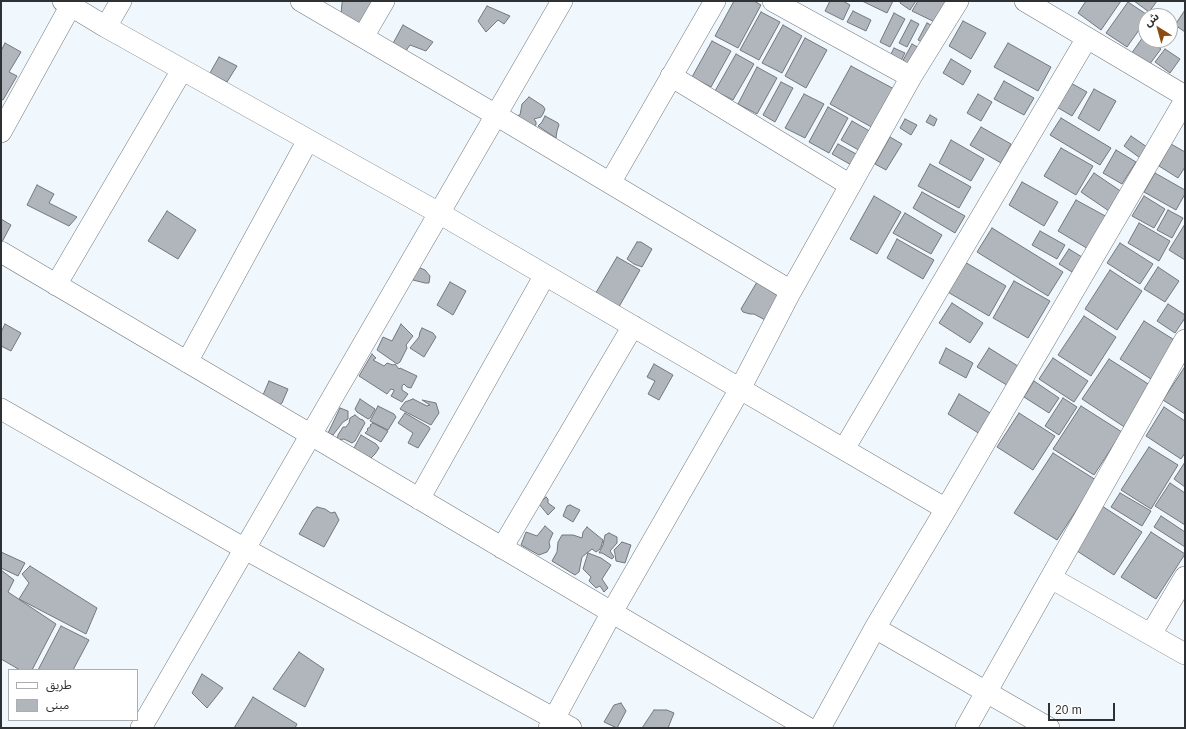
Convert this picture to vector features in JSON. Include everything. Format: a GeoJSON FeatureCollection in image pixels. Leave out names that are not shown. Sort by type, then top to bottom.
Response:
{"type":"FeatureCollection","features":[{"type":"Feature","properties":{"kind":"street"},"geometry":{"type":"LineString","coordinates":[[106,27],[121,1]]}},
{"type":"Feature","properties":{"kind":"street"},"geometry":{"type":"LineString","coordinates":[[301,1],[496,114],[791,291]]}},
{"type":"Feature","properties":{"kind":"street"},"geometry":{"type":"LineString","coordinates":[[363,37],[384,1]]}},
{"type":"Feature","properties":{"kind":"street"},"geometry":{"type":"LineString","coordinates":[[141,728],[562,1]]}},
{"type":"Feature","properties":{"kind":"street"},"geometry":{"type":"LineString","coordinates":[[610,183],[715,1]]}},
{"type":"Feature","properties":{"kind":"street"},"geometry":{"type":"LineString","coordinates":[[773,1],[911,77]]}},
{"type":"Feature","properties":{"kind":"street"},"geometry":{"type":"LineString","coordinates":[[1,409],[245,549],[558,725],[612,612],[740,388],[791,291],[911,77],[958,1]]}},
{"type":"Feature","properties":{"kind":"street"},"geometry":{"type":"LineString","coordinates":[[1025,1],[1046,6],[1087,38],[1185,96]]}},
{"type":"Feature","properties":{"kind":"street"},"geometry":{"type":"LineString","coordinates":[[1,132],[7,108],[67,3],[182,70],[439,213],[946,509]]}},
{"type":"Feature","properties":{"kind":"street"},"geometry":{"type":"LineString","coordinates":[[844,449],[1087,38]]}},
{"type":"Feature","properties":{"kind":"street"},"geometry":{"type":"LineString","coordinates":[[56,285],[182,70]]}},
{"type":"Feature","properties":{"kind":"street"},"geometry":{"type":"LineString","coordinates":[[671,76],[850,185]]}},
{"type":"Feature","properties":{"kind":"street"},"geometry":{"type":"LineString","coordinates":[[820,728],[874,628],[946,509],[1185,100]]}},
{"type":"Feature","properties":{"kind":"street"},"geometry":{"type":"LineString","coordinates":[[187,362],[308,140]]}},
{"type":"Feature","properties":{"kind":"street"},"geometry":{"type":"LineString","coordinates":[[1,252],[808,728]]}},
{"type":"Feature","properties":{"kind":"street"},"geometry":{"type":"LineString","coordinates":[[419,499],[545,275]]}},
{"type":"Feature","properties":{"kind":"street"},"geometry":{"type":"LineString","coordinates":[[502,548],[633,326]]}},
{"type":"Feature","properties":{"kind":"street"},"geometry":{"type":"LineString","coordinates":[[966,728],[1185,340]]}},
{"type":"Feature","properties":{"kind":"street"},"geometry":{"type":"LineString","coordinates":[[1152,634],[1185,577]]}},
{"type":"Feature","properties":{"kind":"street"},"geometry":{"type":"LineString","coordinates":[[1051,578],[1185,654]]}},
{"type":"Feature","properties":{"kind":"street"},"geometry":{"type":"LineString","coordinates":[[874,628],[1049,728]]}},
{"type":"Feature","properties":{"kind":"building"},"geometry":{"type":"Polygon","coordinates":[[[343,1],[374,1],[360,26],[341,15],[343,1]]]}},
{"type":"Feature","properties":{"kind":"building"},"geometry":{"type":"Polygon","coordinates":[[[734,1],[754,1],[761,5],[738,48],[715,36],[734,1]]]}},
{"type":"Feature","properties":{"kind":"building"},"geometry":{"type":"Polygon","coordinates":[[[830,1],[843,1],[850,5],[843,20],[825,11],[830,1]]]}},
{"type":"Feature","properties":{"kind":"building"},"geometry":{"type":"Polygon","coordinates":[[[862,1],[893,1],[887,13],[862,1]]]}},
{"type":"Feature","properties":{"kind":"building"},"geometry":{"type":"Polygon","coordinates":[[[901,1],[916,1],[910,10],[900,3],[901,1]]]}},
{"type":"Feature","properties":{"kind":"building"},"geometry":{"type":"Polygon","coordinates":[[[918,1],[953,1],[941,25],[912,11],[918,1]]]}},
{"type":"Feature","properties":{"kind":"building"},"geometry":{"type":"Polygon","coordinates":[[[1086,1],[1121,1],[1101,30],[1078,13],[1086,1]]]}},
{"type":"Feature","properties":{"kind":"building"},"geometry":{"type":"Polygon","coordinates":[[[1134,1],[1157,1],[1152,8],[1144,8],[1134,1]]]}},
{"type":"Feature","properties":{"kind":"building"},"geometry":{"type":"Polygon","coordinates":[[[1128,2],[1138,9],[1138,31],[1127,47],[1106,33],[1128,2]]]}},
{"type":"Feature","properties":{"kind":"building"},"geometry":{"type":"Polygon","coordinates":[[[487,6],[510,16],[504,24],[498,20],[486,32],[478,21],[487,6]]]}},
{"type":"Feature","properties":{"kind":"building"},"geometry":{"type":"Polygon","coordinates":[[[1185,10],[1185,32],[1178,27],[1178,20],[1185,10]]]}},
{"type":"Feature","properties":{"kind":"building"},"geometry":{"type":"Polygon","coordinates":[[[853,11],[871,20],[866,31],[847,22],[853,11]]]}},
{"type":"Feature","properties":{"kind":"building"},"geometry":{"type":"Polygon","coordinates":[[[761,12],[780,22],[759,60],[740,50],[761,12]]]}},
{"type":"Feature","properties":{"kind":"building"},"geometry":{"type":"Polygon","coordinates":[[[894,13],[905,19],[890,47],[880,42],[894,13]]]}},
{"type":"Feature","properties":{"kind":"building"},"geometry":{"type":"Polygon","coordinates":[[[911,20],[919,24],[907,47],[899,43],[911,20]]]}},
{"type":"Feature","properties":{"kind":"building"},"geometry":{"type":"Polygon","coordinates":[[[963,21],[986,33],[971,59],[949,46],[963,21]]]}},
{"type":"Feature","properties":{"kind":"building"},"geometry":{"type":"Polygon","coordinates":[[[927,23],[937,28],[928,45],[918,40],[927,23]]]}},
{"type":"Feature","properties":{"kind":"building"},"geometry":{"type":"Polygon","coordinates":[[[403,25],[433,42],[426,51],[410,45],[403,55],[391,47],[403,25]]]}},
{"type":"Feature","properties":{"kind":"building"},"geometry":{"type":"Polygon","coordinates":[[[783,25],[802,36],[782,73],[762,63],[783,25]]]}},
{"type":"Feature","properties":{"kind":"building"},"geometry":{"type":"Polygon","coordinates":[[[805,38],[827,50],[806,88],[785,76],[805,38]]]}},
{"type":"Feature","properties":{"kind":"building"},"geometry":{"type":"Polygon","coordinates":[[[712,41],[731,51],[711,87],[692,77],[712,41]]]}},
{"type":"Feature","properties":{"kind":"building"},"geometry":{"type":"Polygon","coordinates":[[[5,43],[21,52],[9,72],[17,76],[3,100],[1,99],[1,51],[5,43]]]}},
{"type":"Feature","properties":{"kind":"building"},"geometry":{"type":"Polygon","coordinates":[[[1008,43],[1051,67],[1038,91],[994,67],[1008,43]]]}},
{"type":"Feature","properties":{"kind":"building"},"geometry":{"type":"Polygon","coordinates":[[[912,44],[923,50],[913,70],[901,64],[912,44]]]}},
{"type":"Feature","properties":{"kind":"building"},"geometry":{"type":"Polygon","coordinates":[[[1138,44],[1138,48],[1161,49],[1146,69],[1129,57],[1138,44]]]}},
{"type":"Feature","properties":{"kind":"building"},"geometry":{"type":"Polygon","coordinates":[[[894,48],[905,53],[899,65],[888,60],[894,48]]]}},
{"type":"Feature","properties":{"kind":"building"},"geometry":{"type":"Polygon","coordinates":[[[1165,49],[1180,59],[1170,73],[1155,62],[1165,49]]]}},
{"type":"Feature","properties":{"kind":"building"},"geometry":{"type":"Polygon","coordinates":[[[736,54],[754,64],[733,100],[715,91],[736,54]]]}},
{"type":"Feature","properties":{"kind":"building"},"geometry":{"type":"Polygon","coordinates":[[[219,57],[237,66],[227,82],[210,73],[219,57]]]}},
{"type":"Feature","properties":{"kind":"building"},"geometry":{"type":"Polygon","coordinates":[[[951,59],[971,71],[963,85],[943,73],[951,59]]]}},
{"type":"Feature","properties":{"kind":"building"},"geometry":{"type":"Polygon","coordinates":[[[851,66],[896,90],[875,129],[830,104],[851,66]]]}},
{"type":"Feature","properties":{"kind":"building"},"geometry":{"type":"Polygon","coordinates":[[[757,67],[777,78],[757,114],[738,104],[757,67]]]}},
{"type":"Feature","properties":{"kind":"building"},"geometry":{"type":"Polygon","coordinates":[[[1004,81],[1034,98],[1024,115],[994,99],[1004,81]]]}},
{"type":"Feature","properties":{"kind":"building"},"geometry":{"type":"Polygon","coordinates":[[[781,82],[793,88],[775,122],[763,115],[781,82]]]}},
{"type":"Feature","properties":{"kind":"building"},"geometry":{"type":"Polygon","coordinates":[[[1069,82],[1087,92],[1072,116],[1055,106],[1069,82]]]}},
{"type":"Feature","properties":{"kind":"building"},"geometry":{"type":"Polygon","coordinates":[[[1094,89],[1116,101],[1099,131],[1078,118],[1094,89]]]}},
{"type":"Feature","properties":{"kind":"building"},"geometry":{"type":"Polygon","coordinates":[[[804,94],[824,104],[805,138],[785,128],[804,94]]]}},
{"type":"Feature","properties":{"kind":"building"},"geometry":{"type":"Polygon","coordinates":[[[978,94],[992,102],[981,121],[967,113],[978,94]]]}},
{"type":"Feature","properties":{"kind":"building"},"geometry":{"type":"Polygon","coordinates":[[[529,97],[545,109],[541,117],[534,119],[536,125],[530,128],[515,116],[520,115],[522,104],[529,97]]]}},
{"type":"Feature","properties":{"kind":"building"},"geometry":{"type":"Polygon","coordinates":[[[828,107],[848,118],[829,153],[809,142],[828,107]]]}},
{"type":"Feature","properties":{"kind":"building"},"geometry":{"type":"Polygon","coordinates":[[[930,115],[937,119],[934,126],[926,122],[930,115]]]}},
{"type":"Feature","properties":{"kind":"building"},"geometry":{"type":"Polygon","coordinates":[[[545,116],[559,125],[556,138],[538,126],[545,116]]]}},
{"type":"Feature","properties":{"kind":"building"},"geometry":{"type":"Polygon","coordinates":[[[1061,118],[1111,148],[1100,165],[1050,135],[1061,118]]]}},
{"type":"Feature","properties":{"kind":"building"},"geometry":{"type":"Polygon","coordinates":[[[905,119],[917,125],[911,135],[900,128],[905,119]]]}},
{"type":"Feature","properties":{"kind":"building"},"geometry":{"type":"Polygon","coordinates":[[[852,121],[873,133],[862,152],[841,140],[852,121]]]}},
{"type":"Feature","properties":{"kind":"building"},"geometry":{"type":"Polygon","coordinates":[[[981,127],[1011,144],[1001,163],[970,145],[981,127]]]}},
{"type":"Feature","properties":{"kind":"building"},"geometry":{"type":"Polygon","coordinates":[[[1131,136],[1147,147],[1140,158],[1124,146],[1131,136]]]}},
{"type":"Feature","properties":{"kind":"building"},"geometry":{"type":"Polygon","coordinates":[[[890,137],[902,144],[886,170],[875,164],[890,137]]]}},
{"type":"Feature","properties":{"kind":"building"},"geometry":{"type":"Polygon","coordinates":[[[951,140],[984,159],[971,181],[939,163],[951,140]]]}},
{"type":"Feature","properties":{"kind":"building"},"geometry":{"type":"Polygon","coordinates":[[[838,144],[858,155],[853,166],[832,154],[838,144]]]}},
{"type":"Feature","properties":{"kind":"building"},"geometry":{"type":"Polygon","coordinates":[[[1171,144],[1185,152],[1185,167],[1178,178],[1159,166],[1171,144]]]}},
{"type":"Feature","properties":{"kind":"building"},"geometry":{"type":"Polygon","coordinates":[[[1061,148],[1093,166],[1076,195],[1044,176],[1061,148]]]}},
{"type":"Feature","properties":{"kind":"building"},"geometry":{"type":"Polygon","coordinates":[[[1116,150],[1136,162],[1122,184],[1103,173],[1116,150]]]}},
{"type":"Feature","properties":{"kind":"building"},"geometry":{"type":"Polygon","coordinates":[[[930,164],[971,187],[959,208],[918,186],[930,164]]]}},
{"type":"Feature","properties":{"kind":"building"},"geometry":{"type":"Polygon","coordinates":[[[1094,173],[1122,192],[1109,211],[1081,192],[1094,173]]]}},
{"type":"Feature","properties":{"kind":"building"},"geometry":{"type":"Polygon","coordinates":[[[1155,173],[1185,190],[1185,194],[1176,210],[1144,192],[1155,173]]]}},
{"type":"Feature","properties":{"kind":"building"},"geometry":{"type":"Polygon","coordinates":[[[1022,182],[1058,202],[1044,226],[1009,205],[1022,182]]]}},
{"type":"Feature","properties":{"kind":"building"},"geometry":{"type":"Polygon","coordinates":[[[37,185],[54,194],[49,203],[77,217],[69,226],[27,205],[37,185]]]}},
{"type":"Feature","properties":{"kind":"building"},"geometry":{"type":"Polygon","coordinates":[[[922,192],[965,216],[955,233],[913,208],[922,192]]]}},
{"type":"Feature","properties":{"kind":"building"},"geometry":{"type":"Polygon","coordinates":[[[874,196],[901,212],[877,254],[850,239],[874,196]]]}},
{"type":"Feature","properties":{"kind":"building"},"geometry":{"type":"Polygon","coordinates":[[[1144,196],[1165,209],[1154,228],[1132,216],[1144,196]]]}},
{"type":"Feature","properties":{"kind":"building"},"geometry":{"type":"Polygon","coordinates":[[[1076,200],[1109,218],[1090,250],[1058,231],[1076,200]]]}},
{"type":"Feature","properties":{"kind":"building"},"geometry":{"type":"Polygon","coordinates":[[[1168,210],[1183,218],[1172,238],[1157,230],[1168,210]]]}},
{"type":"Feature","properties":{"kind":"building"},"geometry":{"type":"Polygon","coordinates":[[[167,211],[196,230],[178,259],[148,241],[167,211]]]}},
{"type":"Feature","properties":{"kind":"building"},"geometry":{"type":"Polygon","coordinates":[[[905,213],[942,235],[931,254],[893,233],[905,213]]]}},
{"type":"Feature","properties":{"kind":"building"},"geometry":{"type":"Polygon","coordinates":[[[1,219],[11,225],[2,242],[1,241],[1,219]]]}},
{"type":"Feature","properties":{"kind":"building"},"geometry":{"type":"Polygon","coordinates":[[[1139,223],[1170,241],[1159,261],[1128,243],[1139,223]]]}},
{"type":"Feature","properties":{"kind":"building"},"geometry":{"type":"Polygon","coordinates":[[[1185,224],[1185,260],[1169,250],[1185,224]]]}},
{"type":"Feature","properties":{"kind":"building"},"geometry":{"type":"Polygon","coordinates":[[[992,228],[1063,272],[1048,296],[977,252],[992,228]]]}},
{"type":"Feature","properties":{"kind":"building"},"geometry":{"type":"Polygon","coordinates":[[[1040,231],[1065,245],[1057,259],[1032,245],[1040,231]]]}},
{"type":"Feature","properties":{"kind":"building"},"geometry":{"type":"Polygon","coordinates":[[[897,239],[934,260],[923,279],[887,258],[897,239]]]}},
{"type":"Feature","properties":{"kind":"building"},"geometry":{"type":"Polygon","coordinates":[[[637,242],[641,242],[652,249],[642,267],[627,259],[637,242]]]}},
{"type":"Feature","properties":{"kind":"building"},"geometry":{"type":"Polygon","coordinates":[[[1120,243],[1153,264],[1140,284],[1107,263],[1120,243]]]}},
{"type":"Feature","properties":{"kind":"building"},"geometry":{"type":"Polygon","coordinates":[[[1069,249],[1082,257],[1072,272],[1059,264],[1069,249]]]}},
{"type":"Feature","properties":{"kind":"building"},"geometry":{"type":"Polygon","coordinates":[[[617,257],[640,270],[616,312],[594,296],[617,257]]]}},
{"type":"Feature","properties":{"kind":"building"},"geometry":{"type":"Polygon","coordinates":[[[963,261],[1006,286],[989,316],[946,291],[963,261]]]}},
{"type":"Feature","properties":{"kind":"building"},"geometry":{"type":"Polygon","coordinates":[[[418,267],[425,270],[430,276],[429,283],[413,280],[412,275],[418,267]]]}},
{"type":"Feature","properties":{"kind":"building"},"geometry":{"type":"Polygon","coordinates":[[[1158,267],[1179,281],[1165,302],[1144,289],[1158,267]]]}},
{"type":"Feature","properties":{"kind":"building"},"geometry":{"type":"Polygon","coordinates":[[[1110,270],[1142,291],[1117,330],[1085,309],[1110,270]]]}},
{"type":"Feature","properties":{"kind":"building"},"geometry":{"type":"Polygon","coordinates":[[[1014,281],[1050,301],[1028,338],[993,318],[1014,281]]]}},
{"type":"Feature","properties":{"kind":"building"},"geometry":{"type":"Polygon","coordinates":[[[450,282],[466,291],[453,315],[437,305],[450,282]]]}},
{"type":"Feature","properties":{"kind":"building"},"geometry":{"type":"Polygon","coordinates":[[[757,282],[781,298],[767,321],[754,314],[743,312],[741,309],[757,282]]]}},
{"type":"Feature","properties":{"kind":"building"},"geometry":{"type":"Polygon","coordinates":[[[952,303],[983,323],[970,343],[939,323],[952,303]]]}},
{"type":"Feature","properties":{"kind":"building"},"geometry":{"type":"Polygon","coordinates":[[[1168,304],[1185,315],[1185,318],[1175,333],[1157,321],[1168,304]]]}},
{"type":"Feature","properties":{"kind":"building"},"geometry":{"type":"Polygon","coordinates":[[[1084,316],[1116,337],[1091,376],[1058,355],[1084,316]]]}},
{"type":"Feature","properties":{"kind":"building"},"geometry":{"type":"Polygon","coordinates":[[[1144,321],[1176,341],[1151,379],[1120,359],[1144,321]]]}},
{"type":"Feature","properties":{"kind":"building"},"geometry":{"type":"Polygon","coordinates":[[[5,324],[21,333],[11,351],[1,346],[1,332],[5,324]]]}},
{"type":"Feature","properties":{"kind":"building"},"geometry":{"type":"Polygon","coordinates":[[[401,324],[413,336],[406,345],[407,348],[400,362],[397,364],[377,350],[383,337],[392,341],[401,324]]]}},
{"type":"Feature","properties":{"kind":"building"},"geometry":{"type":"Polygon","coordinates":[[[422,328],[433,333],[436,337],[424,357],[410,348],[419,337],[422,328]]]}},
{"type":"Feature","properties":{"kind":"building"},"geometry":{"type":"Polygon","coordinates":[[[946,348],[973,363],[966,378],[939,363],[946,348]]]}},
{"type":"Feature","properties":{"kind":"building"},"geometry":{"type":"Polygon","coordinates":[[[989,348],[1021,368],[1010,387],[977,367],[989,348]]]}},
{"type":"Feature","properties":{"kind":"building"},"geometry":{"type":"Polygon","coordinates":[[[372,354],[376,358],[373,360],[384,366],[387,363],[393,365],[395,364],[399,369],[400,368],[417,376],[411,388],[404,384],[402,386],[402,390],[408,394],[402,402],[391,396],[394,390],[391,389],[387,394],[359,376],[372,354]]]}},
{"type":"Feature","properties":{"kind":"building"},"geometry":{"type":"Polygon","coordinates":[[[1053,358],[1088,381],[1074,402],[1039,379],[1053,358]]]}},
{"type":"Feature","properties":{"kind":"building"},"geometry":{"type":"Polygon","coordinates":[[[1109,359],[1153,387],[1126,428],[1082,399],[1109,359]]]}},
{"type":"Feature","properties":{"kind":"building"},"geometry":{"type":"Polygon","coordinates":[[[654,364],[673,375],[659,400],[648,394],[655,381],[647,377],[654,364]]]}},
{"type":"Feature","properties":{"kind":"building"},"geometry":{"type":"Polygon","coordinates":[[[1185,368],[1185,414],[1163,400],[1185,368]]]}},
{"type":"Feature","properties":{"kind":"building"},"geometry":{"type":"Polygon","coordinates":[[[269,381],[288,389],[282,403],[279,405],[263,395],[269,381]]]}},
{"type":"Feature","properties":{"kind":"building"},"geometry":{"type":"Polygon","coordinates":[[[1034,381],[1059,398],[1049,413],[1024,397],[1034,381]]]}},
{"type":"Feature","properties":{"kind":"building"},"geometry":{"type":"Polygon","coordinates":[[[959,394],[992,414],[980,434],[948,414],[959,394]]]}},
{"type":"Feature","properties":{"kind":"building"},"geometry":{"type":"Polygon","coordinates":[[[1063,398],[1077,407],[1059,435],[1045,426],[1063,398]]]}},
{"type":"Feature","properties":{"kind":"building"},"geometry":{"type":"Polygon","coordinates":[[[360,399],[375,409],[368,419],[355,409],[360,399]]]}},
{"type":"Feature","properties":{"kind":"building"},"geometry":{"type":"Polygon","coordinates":[[[413,399],[427,406],[430,405],[422,400],[436,403],[439,413],[431,425],[400,409],[405,402],[413,399]]]}},
{"type":"Feature","properties":{"kind":"building"},"geometry":{"type":"Polygon","coordinates":[[[378,406],[394,414],[396,417],[388,430],[370,421],[378,406]]]}},
{"type":"Feature","properties":{"kind":"building"},"geometry":{"type":"Polygon","coordinates":[[[1081,406],[1122,432],[1094,475],[1053,449],[1081,406]]]}},
{"type":"Feature","properties":{"kind":"building"},"geometry":{"type":"Polygon","coordinates":[[[1164,407],[1185,421],[1185,453],[1181,459],[1146,436],[1164,407]]]}},
{"type":"Feature","properties":{"kind":"building"},"geometry":{"type":"Polygon","coordinates":[[[340,408],[348,411],[348,419],[343,422],[333,435],[328,433],[340,408]]]}},
{"type":"Feature","properties":{"kind":"building"},"geometry":{"type":"Polygon","coordinates":[[[405,413],[430,429],[418,448],[408,443],[413,433],[398,423],[405,413]]]}},
{"type":"Feature","properties":{"kind":"building"},"geometry":{"type":"Polygon","coordinates":[[[1019,413],[1055,436],[1033,470],[997,447],[1019,413]]]}},
{"type":"Feature","properties":{"kind":"building"},"geometry":{"type":"Polygon","coordinates":[[[355,415],[365,423],[355,441],[352,443],[344,439],[337,440],[343,427],[346,427],[350,418],[355,415]]]}},
{"type":"Feature","properties":{"kind":"building"},"geometry":{"type":"Polygon","coordinates":[[[373,423],[388,431],[381,442],[365,433],[373,423]]]}},
{"type":"Feature","properties":{"kind":"building"},"geometry":{"type":"Polygon","coordinates":[[[361,435],[376,444],[379,448],[371,458],[356,451],[354,448],[361,435]]]}},
{"type":"Feature","properties":{"kind":"building"},"geometry":{"type":"Polygon","coordinates":[[[1149,447],[1178,465],[1151,509],[1121,490],[1149,447]]]}},
{"type":"Feature","properties":{"kind":"building"},"geometry":{"type":"Polygon","coordinates":[[[1053,453],[1096,480],[1057,540],[1014,513],[1053,453]]]}},
{"type":"Feature","properties":{"kind":"building"},"geometry":{"type":"Polygon","coordinates":[[[1185,462],[1185,487],[1174,479],[1185,462]]]}},
{"type":"Feature","properties":{"kind":"building"},"geometry":{"type":"Polygon","coordinates":[[[1170,483],[1185,493],[1185,525],[1155,506],[1170,483]]]}},
{"type":"Feature","properties":{"kind":"building"},"geometry":{"type":"Polygon","coordinates":[[[1120,493],[1151,511],[1142,526],[1111,507],[1120,493]]]}},
{"type":"Feature","properties":{"kind":"building"},"geometry":{"type":"Polygon","coordinates":[[[546,497],[548,499],[548,503],[555,508],[548,515],[539,504],[546,497]]]}},
{"type":"Feature","properties":{"kind":"building"},"geometry":{"type":"Polygon","coordinates":[[[570,505],[580,510],[573,522],[563,516],[567,506],[570,505]]]}},
{"type":"Feature","properties":{"kind":"building"},"geometry":{"type":"Polygon","coordinates":[[[1102,506],[1142,532],[1114,575],[1074,549],[1102,506]]]}},
{"type":"Feature","properties":{"kind":"building"},"geometry":{"type":"Polygon","coordinates":[[[317,507],[325,509],[331,513],[335,512],[339,520],[324,547],[299,534],[313,510],[317,507]]]}},
{"type":"Feature","properties":{"kind":"building"},"geometry":{"type":"Polygon","coordinates":[[[1161,516],[1185,532],[1185,547],[1154,527],[1161,516]]]}},
{"type":"Feature","properties":{"kind":"building"},"geometry":{"type":"Polygon","coordinates":[[[545,526],[553,533],[549,542],[550,547],[547,552],[539,555],[521,545],[526,532],[537,536],[545,526]]]}},
{"type":"Feature","properties":{"kind":"building"},"geometry":{"type":"Polygon","coordinates":[[[587,527],[603,540],[599,550],[596,552],[592,549],[582,557],[579,572],[575,575],[552,561],[557,552],[558,542],[562,535],[573,535],[582,538],[583,532],[587,527]]]}},
{"type":"Feature","properties":{"kind":"building"},"geometry":{"type":"Polygon","coordinates":[[[1151,532],[1185,554],[1156,599],[1121,577],[1151,532]]]}},
{"type":"Feature","properties":{"kind":"building"},"geometry":{"type":"Polygon","coordinates":[[[609,533],[617,537],[617,543],[610,551],[614,557],[612,559],[602,553],[599,553],[603,545],[605,535],[609,533]]]}},
{"type":"Feature","properties":{"kind":"building"},"geometry":{"type":"Polygon","coordinates":[[[622,542],[631,545],[625,563],[616,561],[614,550],[622,542]]]}},
{"type":"Feature","properties":{"kind":"building"},"geometry":{"type":"Polygon","coordinates":[[[1,552],[25,563],[18,576],[1,568],[1,552]]]}},
{"type":"Feature","properties":{"kind":"building"},"geometry":{"type":"Polygon","coordinates":[[[588,553],[601,558],[611,565],[602,579],[608,588],[604,592],[600,586],[596,588],[589,581],[591,577],[583,569],[588,553]]]}},
{"type":"Feature","properties":{"kind":"building"},"geometry":{"type":"Polygon","coordinates":[[[30,566],[97,608],[86,634],[19,599],[29,583],[22,574],[30,566]]]}},
{"type":"Feature","properties":{"kind":"building"},"geometry":{"type":"Polygon","coordinates":[[[1,570],[14,580],[8,592],[56,624],[33,669],[18,669],[1,659],[1,570]]]}},
{"type":"Feature","properties":{"kind":"building"},"geometry":{"type":"Polygon","coordinates":[[[61,626],[89,640],[74,669],[39,669],[61,626]]]}},
{"type":"Feature","properties":{"kind":"building"},"geometry":{"type":"Polygon","coordinates":[[[299,652],[324,669],[305,707],[273,689],[299,652]]]}},
{"type":"Feature","properties":{"kind":"building"},"geometry":{"type":"Polygon","coordinates":[[[202,674],[223,688],[207,708],[192,693],[202,674]]]}},
{"type":"Feature","properties":{"kind":"building"},"geometry":{"type":"Polygon","coordinates":[[[253,697],[297,724],[295,728],[234,728],[253,697]]]}},
{"type":"Feature","properties":{"kind":"building"},"geometry":{"type":"Polygon","coordinates":[[[621,703],[626,711],[617,728],[604,722],[614,705],[621,703]]]}},
{"type":"Feature","properties":{"kind":"building"},"geometry":{"type":"Polygon","coordinates":[[[654,710],[667,710],[674,713],[668,728],[642,728],[654,710]]]}}]}
